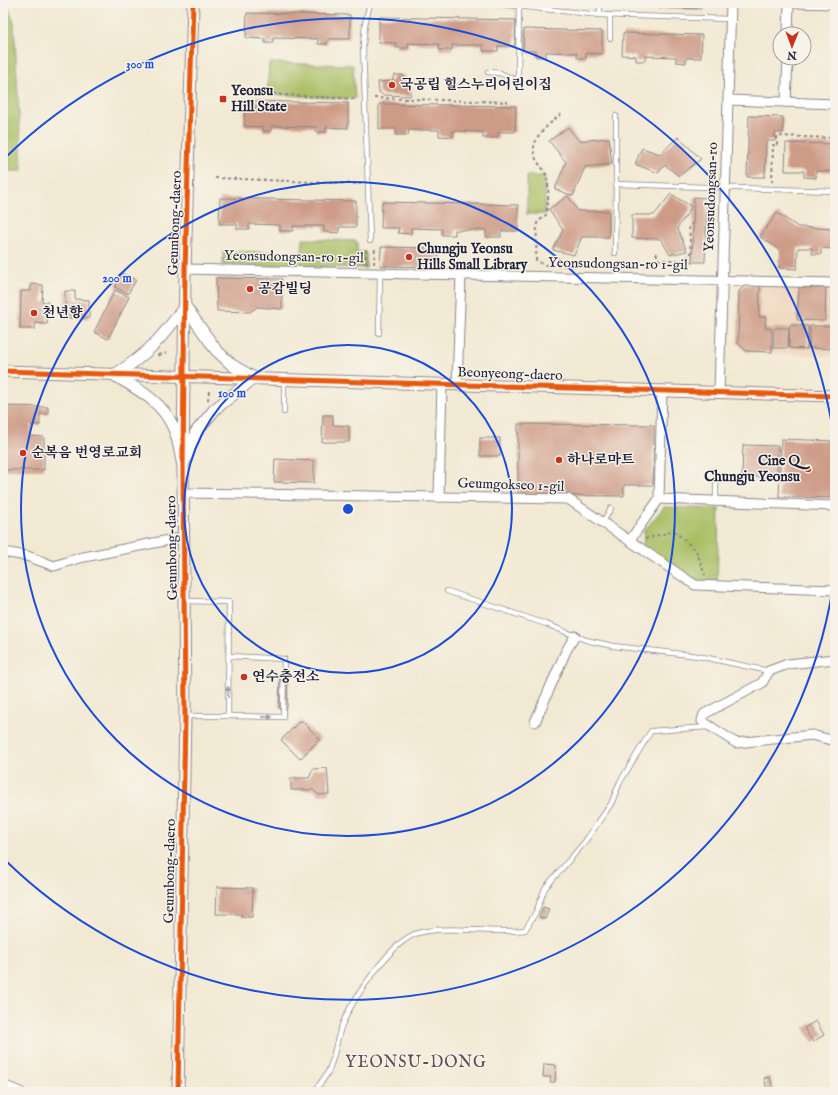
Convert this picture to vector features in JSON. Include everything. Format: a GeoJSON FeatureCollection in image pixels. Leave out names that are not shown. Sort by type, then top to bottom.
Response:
{"type":"FeatureCollection","features":[{"type":"Feature","properties":{"kind":"street","name":"Geumbong-daero"},"geometry":{"type":"LineString","coordinates":[[178,1092],[186,601],[183,465],[185,269],[193,3]]}},
{"type":"Feature","properties":{"kind":"street","name":"Yeonsudongsan-ro"},"geometry":{"type":"LineString","coordinates":[[719,392],[731,3]]}},
{"type":"Feature","properties":{"kind":"street"},"geometry":{"type":"LineString","coordinates":[[788,26],[789,3]]}},
{"type":"Feature","properties":{"kind":"street"},"geometry":{"type":"LineString","coordinates":[[795,3],[835,4]]}},
{"type":"Feature","properties":{"kind":"street"},"geometry":{"type":"LineString","coordinates":[[786,102],[788,66]]}},
{"type":"Feature","properties":{"kind":"street"},"geometry":{"type":"LineString","coordinates":[[728,100],[835,104]]}},
{"type":"Feature","properties":{"kind":"street","name":"Yeonsudongsan-ro 1-gil"},"geometry":{"type":"LineString","coordinates":[[185,269],[377,270],[461,275],[835,283]]}},
{"type":"Feature","properties":{"kind":"street"},"geometry":{"type":"LineString","coordinates":[[457,384],[461,275]]}},
{"type":"Feature","properties":{"kind":"street"},"geometry":{"type":"LineString","coordinates":[[185,306],[216,350],[232,365],[254,378],[215,409],[196,432],[183,465],[174,429],[160,407],[150,396],[114,375],[132,364],[153,347],[165,335],[185,306]]}},
{"type":"Feature","properties":{"kind":"street","name":"Beonyeong-daero"},"geometry":{"type":"LineString","coordinates":[[3,371],[835,396]]}},
{"type":"Feature","properties":{"kind":"street"},"geometry":{"type":"LineString","coordinates":[[439,497],[442,384]]}},
{"type":"Feature","properties":{"kind":"street"},"geometry":{"type":"LineString","coordinates":[[630,540],[659,499],[662,390]]}},
{"type":"Feature","properties":{"kind":"street","name":"Geumgokseo 1-gil"},"geometry":{"type":"LineString","coordinates":[[184,493],[568,499],[695,585],[835,590]]}},
{"type":"Feature","properties":{"kind":"street"},"geometry":{"type":"LineString","coordinates":[[659,499],[835,506]]}},
{"type":"Feature","properties":{"kind":"street"},"geometry":{"type":"LineString","coordinates":[[3,552],[27,556],[54,566],[86,556],[184,537]]}},
{"type":"Feature","properties":{"kind":"street"},"geometry":{"type":"LineString","coordinates":[[535,722],[566,651],[576,636]]}},
{"type":"Feature","properties":{"kind":"street"},"geometry":{"type":"LineString","coordinates":[[835,659],[788,664],[769,671],[762,683],[704,714],[702,721],[736,742],[812,735],[835,741]]}},
{"type":"Feature","properties":{"kind":"street"},"geometry":{"type":"LineString","coordinates":[[3,1085],[20,1092]]}},
{"type":"Feature","properties":{"kind":"lane"},"geometry":{"type":"LineString","coordinates":[[370,3],[364,24],[363,46],[370,241]]}},
{"type":"Feature","properties":{"kind":"lane"},"geometry":{"type":"LineString","coordinates":[[489,3],[519,4],[600,15],[730,19]]}},
{"type":"Feature","properties":{"kind":"lane"},"geometry":{"type":"LineString","coordinates":[[600,3],[600,15]]}},
{"type":"Feature","properties":{"kind":"lane"},"geometry":{"type":"LineString","coordinates":[[488,72],[500,73],[518,81],[519,4]]}},
{"type":"Feature","properties":{"kind":"lane"},"geometry":{"type":"LineString","coordinates":[[610,15],[610,38]]}},
{"type":"Feature","properties":{"kind":"lane"},"geometry":{"type":"LineString","coordinates":[[615,253],[616,116]]}},
{"type":"Feature","properties":{"kind":"lane"},"geometry":{"type":"LineString","coordinates":[[616,184],[835,191]]}},
{"type":"Feature","properties":{"kind":"lane"},"geometry":{"type":"LineString","coordinates":[[377,270],[379,333]]}},
{"type":"Feature","properties":{"kind":"lane"},"geometry":{"type":"LineString","coordinates":[[284,379],[284,412]]}},
{"type":"Feature","properties":{"kind":"lane"},"geometry":{"type":"LineString","coordinates":[[716,481],[716,501]]}},
{"type":"Feature","properties":{"kind":"lane"},"geometry":{"type":"LineString","coordinates":[[603,522],[611,508]]}},
{"type":"Feature","properties":{"kind":"lane"},"geometry":{"type":"LineString","coordinates":[[447,591],[576,636],[613,646],[698,656],[769,671]]}},
{"type":"Feature","properties":{"kind":"lane"},"geometry":{"type":"LineString","coordinates":[[186,601],[229,602],[228,716]]}},
{"type":"Feature","properties":{"kind":"lane"},"geometry":{"type":"LineString","coordinates":[[185,716],[283,717],[284,660],[229,656]]}},
{"type":"Feature","properties":{"kind":"lane"},"geometry":{"type":"LineString","coordinates":[[314,1092],[328,1071],[342,1025],[362,988],[404,939],[418,933],[441,930],[509,932],[525,930],[536,912],[545,888],[584,843],[611,804],[620,782],[651,731],[710,727]]}},
{"type":"Feature","properties":{"kind":"path"},"geometry":{"type":"LineString","coordinates":[[322,3],[359,5]]}},
{"type":"Feature","properties":{"kind":"path"},"geometry":{"type":"LineString","coordinates":[[267,94],[355,99]]}},
{"type":"Feature","properties":{"kind":"path"},"geometry":{"type":"LineString","coordinates":[[374,98],[508,102]]}},
{"type":"Feature","properties":{"kind":"path"},"geometry":{"type":"LineString","coordinates":[[561,114],[538,136],[534,145],[536,160],[546,175],[549,196],[546,215],[537,223],[536,260],[544,265],[575,266]]}},
{"type":"Feature","properties":{"kind":"path"},"geometry":{"type":"LineString","coordinates":[[772,182],[773,145],[777,146],[777,136],[835,138]]}},
{"type":"Feature","properties":{"kind":"path"},"geometry":{"type":"LineString","coordinates":[[215,178],[361,184]]}},
{"type":"Feature","properties":{"kind":"path"},"geometry":{"type":"LineString","coordinates":[[834,200],[834,226]]}},
{"type":"Feature","properties":{"kind":"path"},"geometry":{"type":"LineString","coordinates":[[656,254],[659,260],[684,260],[688,258],[691,254],[689,227],[693,223]]}},
{"type":"Feature","properties":{"kind":"path"},"geometry":{"type":"LineString","coordinates":[[366,268],[370,241]]}},
{"type":"Feature","properties":{"kind":"path"},"geometry":{"type":"LineString","coordinates":[[370,241],[377,270]]}},
{"type":"Feature","properties":{"kind":"path"},"geometry":{"type":"LineString","coordinates":[[159,355],[167,353]]}},
{"type":"Feature","properties":{"kind":"path"},"geometry":{"type":"LineString","coordinates":[[208,406],[209,391]]}},
{"type":"Feature","properties":{"kind":"path"},"geometry":{"type":"LineString","coordinates":[[643,540],[674,531],[696,550],[708,586]]}},
{"type":"Feature","properties":{"kind":"shaded area"},"geometry":{"type":"Polygon","coordinates":[[[745,283],[835,287],[835,356],[746,353],[737,343],[739,289],[745,283]]]}},
{"type":"Feature","properties":{"kind":"green space"},"geometry":{"type":"Polygon","coordinates":[[[3,3],[6,3],[14,22],[22,171],[3,171],[3,3]]]}},
{"type":"Feature","properties":{"kind":"green space"},"geometry":{"type":"Polygon","coordinates":[[[269,63],[353,65],[355,99],[267,94],[269,63]]]}},
{"type":"Feature","properties":{"kind":"green space"},"geometry":{"type":"Polygon","coordinates":[[[527,176],[545,176],[545,214],[527,214],[527,176]]]}},
{"type":"Feature","properties":{"kind":"green space"},"geometry":{"type":"Polygon","coordinates":[[[303,239],[357,241],[357,252],[366,253],[366,268],[223,265],[223,251],[302,253],[303,239]]]}},
{"type":"Feature","properties":{"kind":"green space"},"geometry":{"type":"Polygon","coordinates":[[[664,507],[719,509],[717,586],[695,585],[643,549],[644,531],[664,507]]]}},
{"type":"Feature","properties":{"kind":"building"},"geometry":{"type":"Polygon","coordinates":[[[660,3],[701,3],[701,9],[660,8],[660,3]]]}},
{"type":"Feature","properties":{"kind":"building"},"geometry":{"type":"Polygon","coordinates":[[[247,13],[350,15],[350,39],[328,39],[327,44],[318,44],[318,39],[273,38],[273,43],[265,43],[265,39],[246,38],[247,13]]]}},
{"type":"Feature","properties":{"kind":"building"},"geometry":{"type":"Polygon","coordinates":[[[379,17],[516,20],[515,46],[498,46],[498,51],[483,51],[483,45],[452,45],[452,50],[439,50],[439,44],[408,43],[408,48],[396,48],[396,43],[379,42],[379,17]]]}},
{"type":"Feature","properties":{"kind":"building"},"geometry":{"type":"Polygon","coordinates":[[[524,29],[602,31],[602,54],[586,53],[586,58],[577,58],[577,53],[546,52],[545,57],[536,57],[536,51],[523,51],[524,29]]]}},
{"type":"Feature","properties":{"kind":"building"},"geometry":{"type":"Polygon","coordinates":[[[623,33],[702,35],[701,58],[686,58],[686,63],[676,62],[676,57],[645,56],[645,61],[636,61],[636,56],[622,55],[623,33]]]}},
{"type":"Feature","properties":{"kind":"building","name":"국공립 힐스누리어린이집"},"geometry":{"type":"Polygon","coordinates":[[[394,75],[403,75],[407,87],[411,87],[410,96],[383,95],[379,92],[378,82],[392,81],[394,75]]]}},
{"type":"Feature","properties":{"kind":"building"},"geometry":{"type":"Polygon","coordinates":[[[245,101],[348,103],[348,128],[326,127],[326,132],[316,132],[316,127],[272,126],[271,131],[263,131],[263,127],[244,126],[245,101]]]}},
{"type":"Feature","properties":{"kind":"building"},"geometry":{"type":"Polygon","coordinates":[[[379,104],[516,106],[515,132],[498,132],[498,138],[483,138],[483,132],[453,131],[453,137],[439,136],[439,130],[409,130],[408,135],[396,135],[396,129],[379,129],[379,104]]]}},
{"type":"Feature","properties":{"kind":"building"},"geometry":{"type":"Polygon","coordinates":[[[749,116],[783,117],[783,133],[775,133],[775,141],[766,141],[765,177],[747,177],[749,116]]]}},
{"type":"Feature","properties":{"kind":"building"},"geometry":{"type":"Polygon","coordinates":[[[568,127],[579,141],[609,138],[612,164],[585,167],[573,196],[555,189],[566,162],[549,141],[568,127]]]}},
{"type":"Feature","properties":{"kind":"building"},"geometry":{"type":"Polygon","coordinates":[[[678,137],[701,159],[679,176],[665,165],[658,173],[635,164],[642,148],[660,154],[678,137]]]}},
{"type":"Feature","properties":{"kind":"building"},"geometry":{"type":"Polygon","coordinates":[[[786,143],[835,144],[835,172],[816,171],[816,178],[804,177],[804,171],[785,171],[786,143]]]}},
{"type":"Feature","properties":{"kind":"building"},"geometry":{"type":"Polygon","coordinates":[[[671,194],[692,207],[677,228],[687,251],[670,255],[661,239],[632,238],[632,215],[654,215],[671,194]]]}},
{"type":"Feature","properties":{"kind":"building"},"geometry":{"type":"Polygon","coordinates":[[[568,196],[578,211],[609,211],[609,237],[582,237],[574,255],[553,250],[563,230],[549,209],[568,196]]]}},
{"type":"Feature","properties":{"kind":"building"},"geometry":{"type":"Polygon","coordinates":[[[694,197],[707,198],[705,262],[692,262],[694,197]]]}},
{"type":"Feature","properties":{"kind":"building"},"geometry":{"type":"Polygon","coordinates":[[[220,198],[356,201],[356,227],[339,227],[339,233],[324,232],[324,226],[293,226],[293,231],[280,231],[280,225],[249,224],[249,229],[237,229],[237,224],[219,224],[220,198]]]}},
{"type":"Feature","properties":{"kind":"building"},"geometry":{"type":"Polygon","coordinates":[[[382,202],[518,205],[518,231],[501,231],[501,237],[486,237],[486,230],[455,230],[455,235],[442,235],[442,229],[411,228],[411,234],[398,233],[399,228],[381,228],[382,202]]]}},
{"type":"Feature","properties":{"kind":"building"},"geometry":{"type":"Polygon","coordinates":[[[777,213],[798,227],[835,229],[835,249],[821,248],[821,254],[812,254],[812,248],[798,248],[797,269],[779,268],[780,250],[760,237],[777,213]]]}},
{"type":"Feature","properties":{"kind":"building"},"geometry":{"type":"Polygon","coordinates":[[[381,247],[438,248],[438,267],[380,266],[381,247]]]}},
{"type":"Feature","properties":{"kind":"building"},"geometry":{"type":"Polygon","coordinates":[[[122,273],[136,280],[128,294],[115,287],[122,273]]]}},
{"type":"Feature","properties":{"kind":"building","name":"공감빌딩"},"geometry":{"type":"Polygon","coordinates":[[[216,278],[282,279],[282,309],[257,307],[250,312],[217,311],[216,278]]]}},
{"type":"Feature","properties":{"kind":"building","name":"천년향"},"geometry":{"type":"Polygon","coordinates":[[[31,284],[43,285],[42,302],[48,302],[47,324],[35,323],[35,329],[20,329],[21,291],[31,291],[31,284]]]}},
{"type":"Feature","properties":{"kind":"building"},"geometry":{"type":"Polygon","coordinates":[[[745,285],[760,286],[759,317],[766,317],[765,328],[772,329],[772,352],[746,351],[738,343],[739,291],[745,285]]]}},
{"type":"Feature","properties":{"kind":"building"},"geometry":{"type":"Polygon","coordinates":[[[799,287],[826,288],[825,321],[797,320],[799,287]]]}},
{"type":"Feature","properties":{"kind":"building"},"geometry":{"type":"Polygon","coordinates":[[[832,289],[835,290],[835,321],[831,320],[832,289]]]}},
{"type":"Feature","properties":{"kind":"building"},"geometry":{"type":"Polygon","coordinates":[[[115,290],[129,297],[108,339],[94,332],[115,290]]]}},
{"type":"Feature","properties":{"kind":"building"},"geometry":{"type":"Polygon","coordinates":[[[65,291],[75,291],[75,299],[89,300],[89,318],[65,318],[65,291]]]}},
{"type":"Feature","properties":{"kind":"building"},"geometry":{"type":"Polygon","coordinates":[[[790,325],[808,326],[807,349],[789,348],[790,325]]]}},
{"type":"Feature","properties":{"kind":"building"},"geometry":{"type":"Polygon","coordinates":[[[810,326],[835,326],[835,349],[809,348],[810,326]]]}},
{"type":"Feature","properties":{"kind":"building"},"geometry":{"type":"Polygon","coordinates":[[[774,328],[789,328],[788,348],[774,348],[774,328]]]}},
{"type":"Feature","properties":{"kind":"building","name":"순복음 번영로교회"},"geometry":{"type":"Polygon","coordinates":[[[3,406],[48,407],[48,414],[40,414],[40,425],[31,425],[31,436],[44,437],[44,470],[3,470],[3,406]]]}},
{"type":"Feature","properties":{"kind":"building"},"geometry":{"type":"Polygon","coordinates":[[[323,415],[333,415],[333,425],[349,426],[349,442],[322,442],[323,415]]]}},
{"type":"Feature","properties":{"kind":"building"},"geometry":{"type":"Polygon","coordinates":[[[518,424],[654,425],[653,485],[624,485],[624,496],[518,495],[518,424]]]}},
{"type":"Feature","properties":{"kind":"building"},"geometry":{"type":"Polygon","coordinates":[[[480,438],[500,438],[500,456],[480,456],[480,438]]]}},
{"type":"Feature","properties":{"kind":"building","name":"Cine Q Chungju Yeonsu"},"geometry":{"type":"Polygon","coordinates":[[[781,439],[835,441],[835,498],[779,497],[781,439]]]}},
{"type":"Feature","properties":{"kind":"building"},"geometry":{"type":"Polygon","coordinates":[[[743,445],[778,446],[777,478],[742,476],[743,445]]]}},
{"type":"Feature","properties":{"kind":"building"},"geometry":{"type":"Polygon","coordinates":[[[275,459],[314,461],[314,483],[274,482],[275,459]]]}},
{"type":"Feature","properties":{"kind":"building"},"geometry":{"type":"Polygon","coordinates":[[[280,675],[288,675],[287,708],[279,708],[280,675]]]}},
{"type":"Feature","properties":{"kind":"building"},"geometry":{"type":"Polygon","coordinates":[[[301,720],[320,739],[300,759],[281,740],[301,720]]]}},
{"type":"Feature","properties":{"kind":"building"},"geometry":{"type":"Polygon","coordinates":[[[327,768],[329,794],[319,795],[313,790],[291,790],[291,778],[309,778],[313,769],[327,768]]]}},
{"type":"Feature","properties":{"kind":"building"},"geometry":{"type":"Polygon","coordinates":[[[217,887],[253,888],[252,917],[241,917],[241,914],[216,914],[217,887]]]}},
{"type":"Feature","properties":{"kind":"building"},"geometry":{"type":"Polygon","coordinates":[[[543,907],[549,909],[545,919],[539,917],[543,907]]]}},
{"type":"Feature","properties":{"kind":"building"},"geometry":{"type":"Polygon","coordinates":[[[816,1021],[824,1035],[813,1042],[804,1028],[816,1021]]]}},
{"type":"Feature","properties":{"kind":"building"},"geometry":{"type":"Polygon","coordinates":[[[544,1064],[556,1065],[555,1082],[550,1082],[551,1077],[543,1077],[544,1064]]]}},
{"type":"Feature","properties":{"kind":"building"},"geometry":{"type":"Polygon","coordinates":[[[770,1077],[773,1088],[767,1090],[764,1078],[770,1077]]]}},
{"type":"Feature","properties":{"kind":"cycle path"},"geometry":{"type":"LineString","coordinates":[[178,1092],[185,716],[183,465],[185,269],[193,3]]}},
{"type":"Feature","properties":{"kind":"cycle path"},"geometry":{"type":"LineString","coordinates":[[3,371],[835,396]]}},
{"type":"Feature","properties":{"kind":"place","name":"국공립 힐스누리어린이집"},"geometry":{"type":"Point","coordinates":[392,85]}},
{"type":"Feature","properties":{"kind":"place","name":"Yeonsu Hill State"},"geometry":{"type":"Point","coordinates":[223,99]}},
{"type":"Feature","properties":{"kind":"place","name":"Chungju Yeonsu Hills Small Library"},"geometry":{"type":"Point","coordinates":[409,257]}},
{"type":"Feature","properties":{"kind":"place","name":"공감빌딩"},"geometry":{"type":"Point","coordinates":[250,289]}},
{"type":"Feature","properties":{"kind":"place","name":"천년향"},"geometry":{"type":"Point","coordinates":[34,313]}},
{"type":"Feature","properties":{"kind":"place","name":"순복음 번영로교회"},"geometry":{"type":"Point","coordinates":[23,453]}},
{"type":"Feature","properties":{"kind":"place","name":"하나로마트"},"geometry":{"type":"Point","coordinates":[559,460]}},
{"type":"Feature","properties":{"kind":"place","name":"Cine Q Chungju Yeonsu"},"geometry":{"type":"Point","coordinates":[808,469]}},
{"type":"Feature","properties":{"kind":"place","name":"연수충전소"},"geometry":{"type":"Point","coordinates":[244,677]}},
{"type":"Feature","properties":{"kind":"district","name":"YEONSU-DONG"},"geometry":{"type":"Point","coordinates":[416,1063]}}]}
